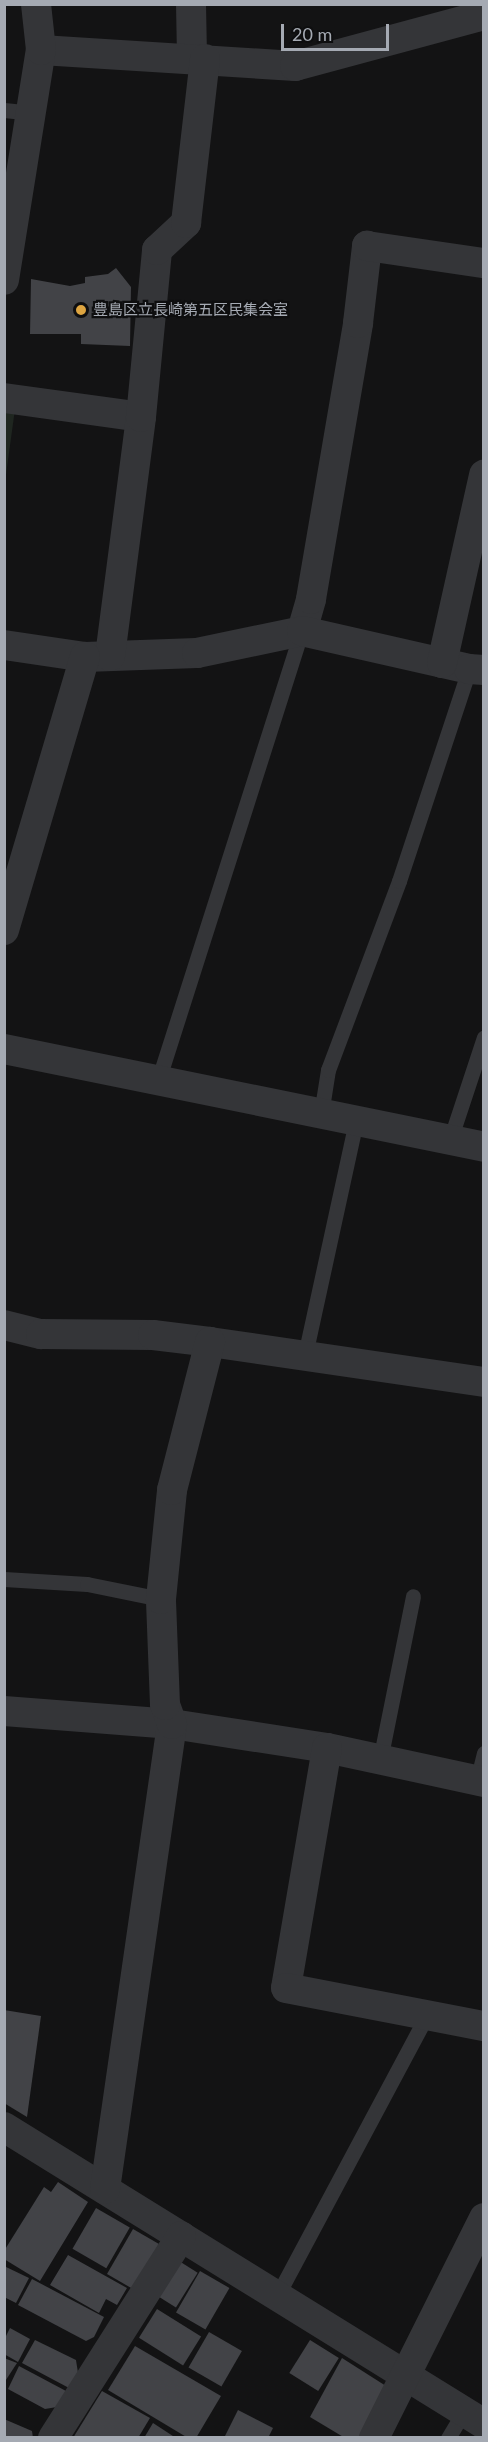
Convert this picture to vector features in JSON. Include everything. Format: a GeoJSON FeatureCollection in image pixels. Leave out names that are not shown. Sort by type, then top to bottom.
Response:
{"type":"FeatureCollection","features":[{"type":"Feature","properties":{"kind":"street"},"geometry":{"type":"LineString","coordinates":[[4,280],[19,111],[41,50],[36,4]]}},
{"type":"Feature","properties":{"kind":"street"},"geometry":{"type":"LineString","coordinates":[[4,930],[98,656],[141,417],[156,250],[186,223],[198,58],[191,4]]}},
{"type":"Feature","properties":{"kind":"street"},"geometry":{"type":"LineString","coordinates":[[41,50],[198,58],[295,66],[483,15]]}},
{"type":"Feature","properties":{"kind":"street"},"geometry":{"type":"LineString","coordinates":[[302,631],[311,599],[327,507],[358,323],[368,246],[483,262]]}},
{"type":"Feature","properties":{"kind":"street"},"geometry":{"type":"LineString","coordinates":[[4,399],[141,417]]}},
{"type":"Feature","properties":{"kind":"street"},"geometry":{"type":"LineString","coordinates":[[4,645],[98,656],[197,653],[302,631],[465,667],[483,475]]}},
{"type":"Feature","properties":{"kind":"street"},"geometry":{"type":"LineString","coordinates":[[4,1049],[483,1147]]}},
{"type":"Feature","properties":{"kind":"street"},"geometry":{"type":"LineString","coordinates":[[4,1325],[41,1334],[153,1335],[483,1382]]}},
{"type":"Feature","properties":{"kind":"street"},"geometry":{"type":"LineString","coordinates":[[105,2189],[172,1724],[165,1705],[161,1599],[172,1490],[210,1342]]}},
{"type":"Feature","properties":{"kind":"street"},"geometry":{"type":"LineString","coordinates":[[4,1711],[172,1724],[327,1748],[380,1760],[481,1772]]}},
{"type":"Feature","properties":{"kind":"street"},"geometry":{"type":"LineString","coordinates":[[327,1748],[286,1988],[483,2026]]}},
{"type":"Feature","properties":{"kind":"street"},"geometry":{"type":"LineString","coordinates":[[4,2127],[474,2418]]}},
{"type":"Feature","properties":{"kind":"street"},"geometry":{"type":"LineString","coordinates":[[374,2438],[481,2227]]}},
{"type":"Feature","properties":{"kind":"street"},"geometry":{"type":"LineString","coordinates":[[53,2438],[181,2236]]}},
{"type":"Feature","properties":{"kind":"lane"},"geometry":{"type":"LineString","coordinates":[[158,1081],[302,631]]}},
{"type":"Feature","properties":{"kind":"lane"},"geometry":{"type":"LineString","coordinates":[[321,1114],[328,1070],[399,881],[465,667]]}},
{"type":"Feature","properties":{"kind":"lane"},"geometry":{"type":"LineString","coordinates":[[450,1140],[483,1037]]}},
{"type":"Feature","properties":{"kind":"lane"},"geometry":{"type":"LineString","coordinates":[[305,1355],[356,1121]]}},
{"type":"Feature","properties":{"kind":"lane"},"geometry":{"type":"LineString","coordinates":[[4,1579],[87,1584],[161,1599]]}},
{"type":"Feature","properties":{"kind":"lane"},"geometry":{"type":"LineString","coordinates":[[380,1760],[413,1596]]}},
{"type":"Feature","properties":{"kind":"lane"},"geometry":{"type":"LineString","coordinates":[[277,2296],[427,2015]]}},
{"type":"Feature","properties":{"kind":"lane"},"geometry":{"type":"LineString","coordinates":[[448,2438],[474,2418]]}},
{"type":"Feature","properties":{"kind":"shaded area"},"geometry":{"type":"Polygon","coordinates":[[[5,407],[15,409],[5,482],[5,407]]]}},
{"type":"Feature","properties":{"kind":"building","name":"豊島区立長崎第五区民集会室"},"geometry":{"type":"Polygon","coordinates":[[[116,268],[131,287],[130,346],[81,344],[81,334],[30,334],[31,279],[70,286],[85,283],[85,277],[108,274],[116,268]]]}},
{"type":"Feature","properties":{"kind":"building"},"geometry":{"type":"Polygon","coordinates":[[[4,2010],[41,2016],[27,2117],[4,2103],[4,2010]]]}},
{"type":"Feature","properties":{"kind":"building"},"geometry":{"type":"Polygon","coordinates":[[[58,2182],[88,2202],[40,2281],[4,2259],[4,2251],[44,2187],[51,2192],[58,2182]]]}},
{"type":"Feature","properties":{"kind":"building"},"geometry":{"type":"Polygon","coordinates":[[[96,2208],[130,2228],[106,2268],[72,2249],[96,2208]]]}},
{"type":"Feature","properties":{"kind":"building"},"geometry":{"type":"Polygon","coordinates":[[[133,2229],[159,2244],[133,2289],[107,2274],[133,2229]]]}},
{"type":"Feature","properties":{"kind":"building"},"geometry":{"type":"Polygon","coordinates":[[[68,2255],[127,2288],[117,2305],[106,2299],[99,2313],[50,2285],[68,2255]]]}},
{"type":"Feature","properties":{"kind":"building"},"geometry":{"type":"Polygon","coordinates":[[[179,2261],[198,2273],[176,2307],[157,2296],[179,2261]]]}},
{"type":"Feature","properties":{"kind":"building"},"geometry":{"type":"Polygon","coordinates":[[[4,2266],[29,2278],[16,2303],[4,2297],[4,2266]]]}},
{"type":"Feature","properties":{"kind":"building"},"geometry":{"type":"Polygon","coordinates":[[[200,2271],[229,2288],[205,2330],[176,2313],[200,2271]]]}},
{"type":"Feature","properties":{"kind":"building"},"geometry":{"type":"Polygon","coordinates":[[[32,2279],[104,2317],[94,2337],[86,2341],[18,2305],[32,2279]]]}},
{"type":"Feature","properties":{"kind":"building"},"geometry":{"type":"Polygon","coordinates":[[[157,2309],[201,2337],[183,2365],[139,2338],[157,2309]]]}},
{"type":"Feature","properties":{"kind":"building"},"geometry":{"type":"Polygon","coordinates":[[[10,2328],[30,2339],[18,2362],[4,2354],[4,2340],[10,2328]]]}},
{"type":"Feature","properties":{"kind":"building"},"geometry":{"type":"Polygon","coordinates":[[[209,2332],[242,2351],[221,2387],[188,2368],[209,2332]]]}},
{"type":"Feature","properties":{"kind":"building"},"geometry":{"type":"Polygon","coordinates":[[[35,2340],[76,2360],[78,2373],[69,2388],[22,2363],[35,2340]]]}},
{"type":"Feature","properties":{"kind":"building"},"geometry":{"type":"Polygon","coordinates":[[[310,2340],[339,2358],[318,2391],[289,2373],[310,2340]]]}},
{"type":"Feature","properties":{"kind":"building"},"geometry":{"type":"Polygon","coordinates":[[[135,2346],[221,2396],[196,2438],[188,2438],[108,2390],[135,2346]]]}},
{"type":"Feature","properties":{"kind":"building"},"geometry":{"type":"Polygon","coordinates":[[[4,2358],[17,2363],[4,2383],[4,2358]]]}},
{"type":"Feature","properties":{"kind":"building"},"geometry":{"type":"Polygon","coordinates":[[[342,2358],[386,2386],[359,2438],[345,2438],[310,2417],[342,2358]]]}},
{"type":"Feature","properties":{"kind":"building"},"geometry":{"type":"Polygon","coordinates":[[[19,2366],[66,2391],[57,2407],[45,2409],[8,2389],[19,2366]]]}},
{"type":"Feature","properties":{"kind":"building"},"geometry":{"type":"Polygon","coordinates":[[[102,2391],[150,2418],[138,2438],[73,2438],[102,2391]]]}},
{"type":"Feature","properties":{"kind":"building"},"geometry":{"type":"Polygon","coordinates":[[[238,2410],[273,2428],[268,2438],[224,2438],[238,2410]]]}},
{"type":"Feature","properties":{"kind":"building"},"geometry":{"type":"Polygon","coordinates":[[[4,2419],[32,2431],[33,2438],[4,2438],[4,2419]]]}},
{"type":"Feature","properties":{"kind":"building"},"geometry":{"type":"Polygon","coordinates":[[[153,2423],[176,2438],[144,2438],[153,2423]]]}},
{"type":"Feature","properties":{"kind":"place","name":"豊島区立長崎第五区民集会室"},"geometry":{"type":"Point","coordinates":[81,310]}}]}
